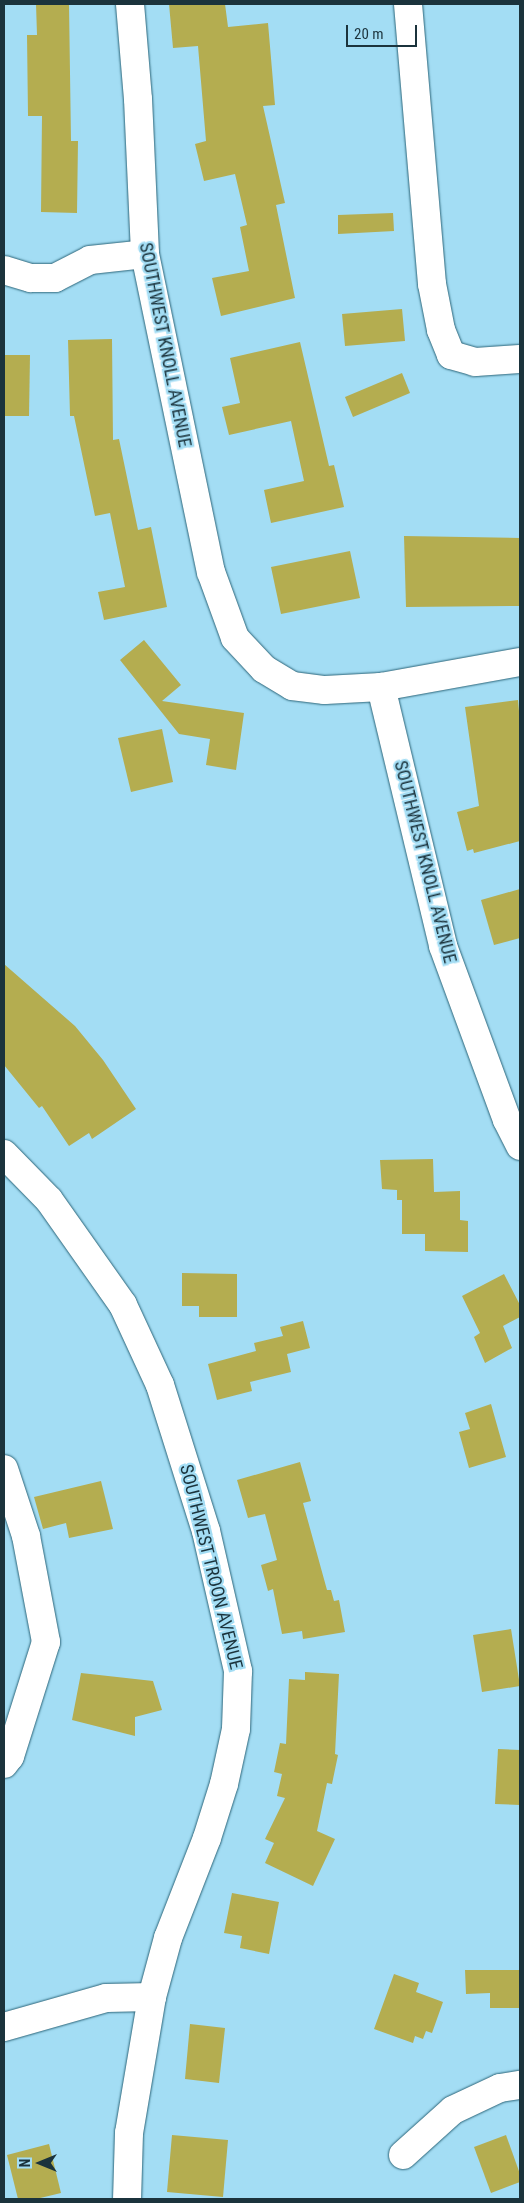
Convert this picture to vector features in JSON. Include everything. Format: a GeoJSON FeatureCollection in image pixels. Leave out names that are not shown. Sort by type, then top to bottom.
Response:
{"type":"FeatureCollection","features":[{"type":"Feature","properties":{"kind":"street","name":"SOUTHWEST KNOLL AVENUE"},"geometry":{"type":"LineString","coordinates":[[130,4],[138,99],[145,254],[211,572],[235,638],[264,669],[292,686],[325,690],[381,687],[520,662]]}},
{"type":"Feature","properties":{"kind":"street"},"geometry":{"type":"LineString","coordinates":[[408,4],[432,284],[441,330],[451,355],[475,362],[520,359]]}},
{"type":"Feature","properties":{"kind":"street"},"geometry":{"type":"LineString","coordinates":[[4,270],[32,278],[56,278],[90,260],[145,254]]}},
{"type":"Feature","properties":{"kind":"street","name":"SOUTHWEST KNOLL AVENUE"},"geometry":{"type":"LineString","coordinates":[[381,687],[444,946],[507,1120],[520,1146]]}},
{"type":"Feature","properties":{"kind":"street","name":"SOUTHWEST TROON AVENUE"},"geometry":{"type":"LineString","coordinates":[[4,1154],[49,1200],[123,1305],[160,1385],[206,1531],[238,1671],[236,1729],[224,1784],[207,1838],[168,1938],[152,1997],[129,2134],[127,2199]]}},
{"type":"Feature","properties":{"kind":"street"},"geometry":{"type":"LineString","coordinates":[[4,1469],[26,1536],[46,1642],[10,1756],[4,1764]]}},
{"type":"Feature","properties":{"kind":"street"},"geometry":{"type":"LineString","coordinates":[[4,2027],[106,1998],[152,1997]]}},
{"type":"Feature","properties":{"kind":"street"},"geometry":{"type":"LineString","coordinates":[[403,2155],[452,2110],[500,2088],[520,2085]]}},
{"type":"Feature","properties":{"kind":"building"},"geometry":{"type":"Polygon","coordinates":[[[36,4],[69,4],[71,141],[78,141],[77,213],[41,212],[42,116],[28,116],[27,35],[37,35],[36,4]]]}},
{"type":"Feature","properties":{"kind":"building"},"geometry":{"type":"Polygon","coordinates":[[[169,4],[225,4],[228,27],[268,23],[275,105],[263,106],[285,203],[276,205],[295,298],[221,316],[212,278],[249,271],[240,227],[247,225],[235,174],[204,181],[195,144],[206,141],[198,46],[173,48],[169,4]]]}},
{"type":"Feature","properties":{"kind":"building"},"geometry":{"type":"Polygon","coordinates":[[[393,213],[394,231],[338,234],[338,215],[393,213]]]}},
{"type":"Feature","properties":{"kind":"building"},"geometry":{"type":"Polygon","coordinates":[[[402,309],[405,341],[345,346],[342,314],[402,309]]]}},
{"type":"Feature","properties":{"kind":"building"},"geometry":{"type":"Polygon","coordinates":[[[112,339],[113,440],[119,439],[138,530],[151,527],[167,607],[104,620],[98,592],[125,587],[110,513],[95,516],[74,416],[70,416],[68,340],[112,339]]]}},
{"type":"Feature","properties":{"kind":"building"},"geometry":{"type":"Polygon","coordinates":[[[300,342],[329,466],[334,465],[344,507],[271,523],[264,490],[304,481],[291,421],[229,435],[222,407],[240,403],[230,358],[300,342]]]}},
{"type":"Feature","properties":{"kind":"building"},"geometry":{"type":"Polygon","coordinates":[[[4,355],[30,355],[29,416],[4,416],[4,355]]]}},
{"type":"Feature","properties":{"kind":"building"},"geometry":{"type":"Polygon","coordinates":[[[402,373],[410,393],[353,417],[345,397],[402,373]]]}},
{"type":"Feature","properties":{"kind":"building"},"geometry":{"type":"Polygon","coordinates":[[[404,536],[520,538],[520,606],[406,607],[404,536]]]}},
{"type":"Feature","properties":{"kind":"building"},"geometry":{"type":"Polygon","coordinates":[[[350,551],[360,598],[281,614],[271,567],[350,551]]]}},
{"type":"Feature","properties":{"kind":"building"},"geometry":{"type":"Polygon","coordinates":[[[144,640],[181,685],[162,701],[244,713],[236,770],[206,765],[210,739],[179,734],[120,660],[144,640]]]}},
{"type":"Feature","properties":{"kind":"building"},"geometry":{"type":"Polygon","coordinates":[[[518,700],[520,722],[520,841],[474,853],[473,849],[467,851],[457,812],[479,806],[465,707],[518,700]]]}},
{"type":"Feature","properties":{"kind":"building"},"geometry":{"type":"Polygon","coordinates":[[[162,729],[173,782],[131,792],[118,738],[162,729]]]}},
{"type":"Feature","properties":{"kind":"building"},"geometry":{"type":"Polygon","coordinates":[[[520,889],[520,938],[494,945],[481,900],[520,889]]]}},
{"type":"Feature","properties":{"kind":"building"},"geometry":{"type":"Polygon","coordinates":[[[4,964],[75,1026],[103,1060],[136,1109],[92,1139],[89,1133],[69,1146],[42,1106],[39,1108],[4,1065],[4,964]]]}},
{"type":"Feature","properties":{"kind":"building"},"geometry":{"type":"Polygon","coordinates":[[[433,1159],[434,1192],[460,1191],[460,1220],[468,1221],[468,1252],[425,1251],[425,1234],[402,1234],[402,1200],[397,1200],[397,1190],[382,1189],[380,1160],[433,1159]]]}},
{"type":"Feature","properties":{"kind":"building"},"geometry":{"type":"Polygon","coordinates":[[[182,1273],[237,1274],[237,1317],[199,1317],[199,1306],[182,1306],[182,1273]]]}},
{"type":"Feature","properties":{"kind":"building"},"geometry":{"type":"Polygon","coordinates":[[[504,1274],[520,1305],[520,1317],[503,1326],[512,1348],[485,1363],[474,1337],[480,1333],[462,1296],[504,1274]]]}},
{"type":"Feature","properties":{"kind":"building"},"geometry":{"type":"Polygon","coordinates":[[[303,1321],[310,1348],[287,1354],[291,1372],[250,1382],[252,1391],[217,1400],[208,1364],[256,1351],[254,1343],[283,1336],[280,1327],[303,1321]]]}},
{"type":"Feature","properties":{"kind":"building"},"geometry":{"type":"Polygon","coordinates":[[[491,1404],[506,1457],[469,1468],[459,1432],[470,1429],[465,1413],[491,1404]]]}},
{"type":"Feature","properties":{"kind":"building"},"geometry":{"type":"Polygon","coordinates":[[[300,1462],[311,1501],[303,1503],[327,1590],[331,1590],[334,1601],[339,1600],[345,1632],[303,1639],[302,1631],[282,1634],[273,1589],[268,1591],[261,1565],[277,1560],[265,1514],[248,1518],[237,1480],[300,1462]]]}},
{"type":"Feature","properties":{"kind":"building"},"geometry":{"type":"Polygon","coordinates":[[[101,1481],[113,1529],[69,1538],[66,1523],[43,1529],[34,1497],[101,1481]]]}},
{"type":"Feature","properties":{"kind":"building"},"geometry":{"type":"Polygon","coordinates":[[[511,1629],[520,1686],[482,1692],[473,1635],[511,1629]]]}},
{"type":"Feature","properties":{"kind":"building"},"geometry":{"type":"Polygon","coordinates":[[[305,1672],[339,1674],[335,1754],[338,1755],[332,1784],[327,1783],[317,1831],[335,1839],[313,1886],[265,1863],[274,1843],[265,1839],[285,1798],[277,1796],[282,1774],[274,1772],[280,1743],[286,1744],[289,1679],[305,1680],[305,1672]]]}},
{"type":"Feature","properties":{"kind":"building"},"geometry":{"type":"Polygon","coordinates":[[[81,1673],[153,1681],[162,1710],[135,1717],[135,1736],[72,1720],[81,1673]]]}},
{"type":"Feature","properties":{"kind":"building"},"geometry":{"type":"Polygon","coordinates":[[[498,1749],[520,1750],[520,1805],[495,1804],[498,1749]]]}},
{"type":"Feature","properties":{"kind":"building"},"geometry":{"type":"Polygon","coordinates":[[[232,1893],[279,1902],[269,1954],[240,1948],[242,1936],[224,1933],[232,1893]]]}},
{"type":"Feature","properties":{"kind":"building"},"geometry":{"type":"Polygon","coordinates":[[[465,1970],[520,1970],[520,2008],[490,2008],[490,1993],[466,1994],[465,1970]]]}},
{"type":"Feature","properties":{"kind":"building"},"geometry":{"type":"Polygon","coordinates":[[[394,1974],[419,1983],[416,1992],[443,2002],[432,2033],[426,2031],[423,2039],[415,2036],[413,2043],[374,2029],[394,1974]]]}},
{"type":"Feature","properties":{"kind":"building"},"geometry":{"type":"Polygon","coordinates":[[[190,2024],[225,2028],[219,2083],[185,2079],[190,2024]]]}},
{"type":"Feature","properties":{"kind":"building"},"geometry":{"type":"Polygon","coordinates":[[[172,2135],[228,2140],[223,2197],[167,2192],[172,2135]]]}},
{"type":"Feature","properties":{"kind":"building"},"geometry":{"type":"Polygon","coordinates":[[[506,2135],[520,2174],[520,2182],[491,2193],[474,2147],[506,2135]]]}},
{"type":"Feature","properties":{"kind":"building"},"geometry":{"type":"Polygon","coordinates":[[[49,2144],[61,2193],[36,2199],[18,2199],[7,2155],[49,2144]]]}}]}
